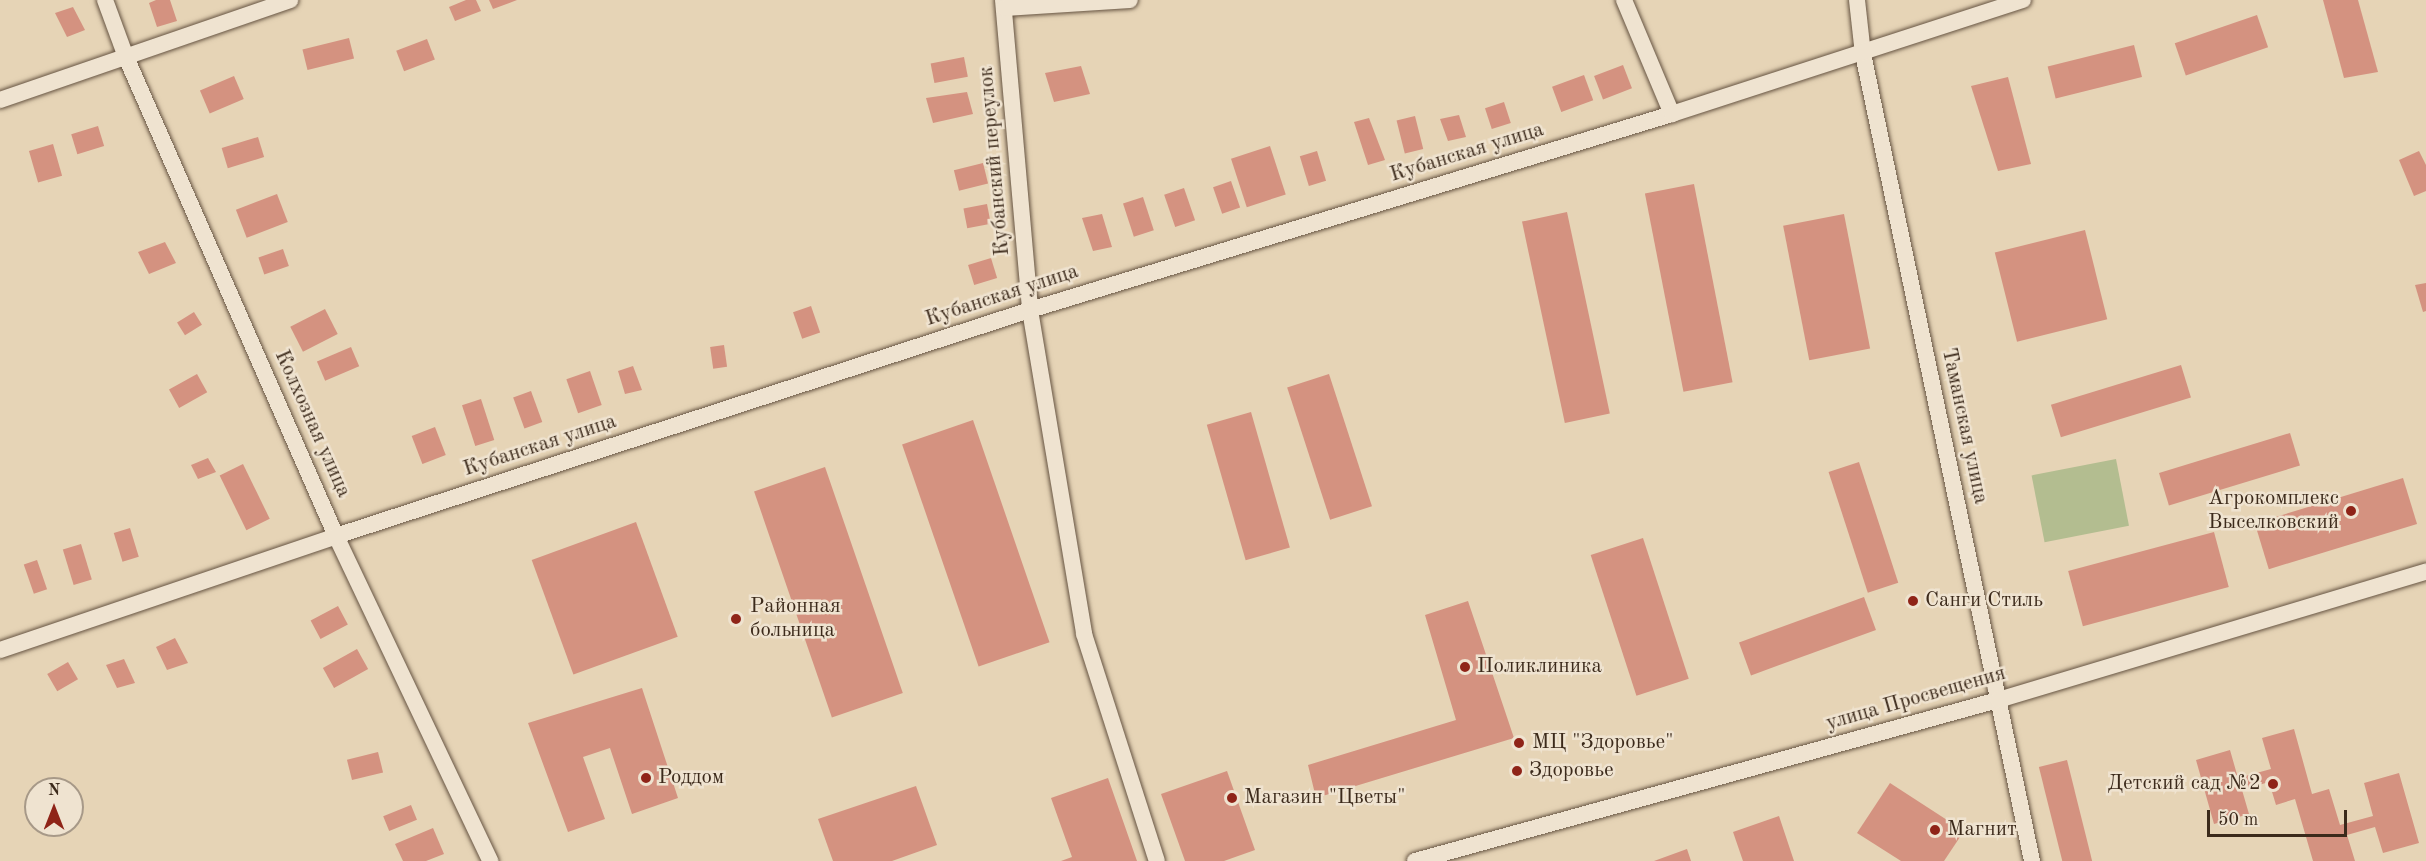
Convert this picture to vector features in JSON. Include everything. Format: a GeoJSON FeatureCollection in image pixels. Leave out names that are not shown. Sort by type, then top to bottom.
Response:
{"type":"FeatureCollection","features":[{"type":"Feature","properties":{"kind":"street","name":"Колхозная улица"},"geometry":{"type":"LineString","coordinates":[[105,0],[126,57],[336,536],[490,861]]}},
{"type":"Feature","properties":{"kind":"street"},"geometry":{"type":"LineString","coordinates":[[0,100],[290,0]]}},
{"type":"Feature","properties":{"kind":"street","name":"Кубанский переулок"},"geometry":{"type":"LineString","coordinates":[[1130,0],[1004,4],[1030,310],[1084,634],[1157,861]]}},
{"type":"Feature","properties":{"kind":"street"},"geometry":{"type":"LineString","coordinates":[[1624,0],[1672,114]]}},
{"type":"Feature","properties":{"kind":"street","name":"Таманская улица"},"geometry":{"type":"LineString","coordinates":[[1857,0],[1863,54],[2032,861]]}},
{"type":"Feature","properties":{"kind":"street","name":"Кубанская улица"},"geometry":{"type":"LineString","coordinates":[[0,650],[336,536],[1030,310],[1672,114],[1863,54],[2023,0]]}},
{"type":"Feature","properties":{"kind":"street","name":"улица Просвещения"},"geometry":{"type":"LineString","coordinates":[[1416,861],[1998,700],[2425,574]]}},
{"type":"Feature","properties":{"kind":"green space"},"geometry":{"type":"Polygon","coordinates":[[[2116,459],[2129,526],[2045,542],[2032,475],[2116,459]]]}},
{"type":"Feature","properties":{"kind":"building"},"geometry":{"type":"Polygon","coordinates":[[[156,0],[170,0],[177,21],[157,27],[149,3],[156,0]]]}},
{"type":"Feature","properties":{"kind":"building"},"geometry":{"type":"Polygon","coordinates":[[[466,0],[476,0],[481,11],[455,21],[449,7],[466,0]]]}},
{"type":"Feature","properties":{"kind":"building"},"geometry":{"type":"Polygon","coordinates":[[[489,0],[517,0],[493,9],[489,0]]]}},
{"type":"Feature","properties":{"kind":"building"},"geometry":{"type":"Polygon","coordinates":[[[2323,0],[2358,0],[2378,72],[2344,78],[2323,0]]]}},
{"type":"Feature","properties":{"kind":"building"},"geometry":{"type":"Polygon","coordinates":[[[73,7],[85,30],[67,37],[55,13],[73,7]]]}},
{"type":"Feature","properties":{"kind":"building"},"geometry":{"type":"Polygon","coordinates":[[[2257,15],[2268,47],[2186,75],[2175,43],[2257,15]]]}},
{"type":"Feature","properties":{"kind":"building"},"geometry":{"type":"Polygon","coordinates":[[[349,38],[354,58],[308,70],[302,50],[349,38]]]}},
{"type":"Feature","properties":{"kind":"building"},"geometry":{"type":"Polygon","coordinates":[[[427,39],[435,60],[404,71],[396,51],[427,39]]]}},
{"type":"Feature","properties":{"kind":"building"},"geometry":{"type":"Polygon","coordinates":[[[2134,45],[2142,77],[2056,99],[2048,67],[2134,45]]]}},
{"type":"Feature","properties":{"kind":"building"},"geometry":{"type":"Polygon","coordinates":[[[964,57],[968,77],[934,83],[931,63],[964,57]]]}},
{"type":"Feature","properties":{"kind":"building"},"geometry":{"type":"Polygon","coordinates":[[[1623,65],[1632,88],[1603,99],[1594,76],[1623,65]]]}},
{"type":"Feature","properties":{"kind":"building"},"geometry":{"type":"Polygon","coordinates":[[[1081,66],[1090,94],[1054,102],[1045,73],[1081,66]]]}},
{"type":"Feature","properties":{"kind":"building"},"geometry":{"type":"Polygon","coordinates":[[[1584,75],[1593,100],[1561,112],[1552,87],[1584,75]]]}},
{"type":"Feature","properties":{"kind":"building"},"geometry":{"type":"Polygon","coordinates":[[[234,76],[244,99],[210,113],[200,90],[234,76]]]}},
{"type":"Feature","properties":{"kind":"building"},"geometry":{"type":"Polygon","coordinates":[[[2008,77],[2031,164],[1998,171],[1971,86],[2008,77]]]}},
{"type":"Feature","properties":{"kind":"building"},"geometry":{"type":"Polygon","coordinates":[[[967,92],[973,114],[933,123],[926,98],[967,92]]]}},
{"type":"Feature","properties":{"kind":"building"},"geometry":{"type":"Polygon","coordinates":[[[1504,102],[1511,123],[1492,129],[1485,108],[1504,102]]]}},
{"type":"Feature","properties":{"kind":"building"},"geometry":{"type":"Polygon","coordinates":[[[1459,115],[1466,137],[1448,141],[1440,119],[1459,115]]]}},
{"type":"Feature","properties":{"kind":"building"},"geometry":{"type":"Polygon","coordinates":[[[1415,116],[1423,149],[1405,154],[1397,121],[1415,116]]]}},
{"type":"Feature","properties":{"kind":"building"},"geometry":{"type":"Polygon","coordinates":[[[1369,118],[1385,160],[1368,165],[1354,122],[1369,118]]]}},
{"type":"Feature","properties":{"kind":"building"},"geometry":{"type":"Polygon","coordinates":[[[98,126],[104,146],[77,154],[71,134],[98,126]]]}},
{"type":"Feature","properties":{"kind":"building"},"geometry":{"type":"Polygon","coordinates":[[[258,137],[264,157],[228,168],[222,148],[258,137]]]}},
{"type":"Feature","properties":{"kind":"building"},"geometry":{"type":"Polygon","coordinates":[[[53,144],[62,176],[38,183],[29,151],[53,144]]]}},
{"type":"Feature","properties":{"kind":"building"},"geometry":{"type":"Polygon","coordinates":[[[1270,146],[1286,195],[1247,207],[1231,159],[1270,146]]]}},
{"type":"Feature","properties":{"kind":"building"},"geometry":{"type":"Polygon","coordinates":[[[1317,151],[1326,181],[1309,186],[1300,156],[1317,151]]]}},
{"type":"Feature","properties":{"kind":"building"},"geometry":{"type":"Polygon","coordinates":[[[2419,151],[2426,165],[2426,191],[2414,196],[2399,160],[2419,151]]]}},
{"type":"Feature","properties":{"kind":"building"},"geometry":{"type":"Polygon","coordinates":[[[983,163],[988,183],[959,191],[954,170],[983,163]]]}},
{"type":"Feature","properties":{"kind":"building"},"geometry":{"type":"Polygon","coordinates":[[[1231,181],[1240,207],[1222,214],[1213,187],[1231,181]]]}},
{"type":"Feature","properties":{"kind":"building"},"geometry":{"type":"Polygon","coordinates":[[[1694,184],[1733,382],[1683,392],[1645,194],[1694,184]]]}},
{"type":"Feature","properties":{"kind":"building"},"geometry":{"type":"Polygon","coordinates":[[[1184,188],[1195,220],[1175,227],[1164,195],[1184,188]]]}},
{"type":"Feature","properties":{"kind":"building"},"geometry":{"type":"Polygon","coordinates":[[[277,194],[288,222],[247,238],[236,210],[277,194]]]}},
{"type":"Feature","properties":{"kind":"building"},"geometry":{"type":"Polygon","coordinates":[[[1143,197],[1154,230],[1134,237],[1123,203],[1143,197]]]}},
{"type":"Feature","properties":{"kind":"building"},"geometry":{"type":"Polygon","coordinates":[[[987,204],[991,224],[967,228],[963,209],[987,204]]]}},
{"type":"Feature","properties":{"kind":"building"},"geometry":{"type":"Polygon","coordinates":[[[1567,212],[1610,413],[1565,423],[1522,222],[1567,212]]]}},
{"type":"Feature","properties":{"kind":"building"},"geometry":{"type":"Polygon","coordinates":[[[1102,214],[1112,247],[1093,251],[1082,218],[1102,214]]]}},
{"type":"Feature","properties":{"kind":"building"},"geometry":{"type":"Polygon","coordinates":[[[1844,214],[1870,348],[1809,360],[1783,226],[1844,214]]]}},
{"type":"Feature","properties":{"kind":"building"},"geometry":{"type":"Polygon","coordinates":[[[2085,230],[2107,319],[2017,342],[1995,252],[2085,230]]]}},
{"type":"Feature","properties":{"kind":"building"},"geometry":{"type":"Polygon","coordinates":[[[165,242],[176,263],[149,274],[138,252],[165,242]]]}},
{"type":"Feature","properties":{"kind":"building"},"geometry":{"type":"Polygon","coordinates":[[[283,249],[289,266],[264,274],[258,257],[283,249]]]}},
{"type":"Feature","properties":{"kind":"building"},"geometry":{"type":"Polygon","coordinates":[[[991,258],[997,278],[974,285],[968,265],[991,258]]]}},
{"type":"Feature","properties":{"kind":"building"},"geometry":{"type":"Polygon","coordinates":[[[2426,283],[2426,311],[2423,312],[2415,285],[2426,283]]]}},
{"type":"Feature","properties":{"kind":"building"},"geometry":{"type":"Polygon","coordinates":[[[811,306],[820,332],[802,339],[793,312],[811,306]]]}},
{"type":"Feature","properties":{"kind":"building"},"geometry":{"type":"Polygon","coordinates":[[[325,309],[338,334],[303,352],[290,327],[325,309]]]}},
{"type":"Feature","properties":{"kind":"building"},"geometry":{"type":"Polygon","coordinates":[[[194,312],[202,325],[185,335],[177,323],[194,312]]]}},
{"type":"Feature","properties":{"kind":"building"},"geometry":{"type":"Polygon","coordinates":[[[724,345],[727,367],[713,369],[710,347],[724,345]]]}},
{"type":"Feature","properties":{"kind":"building"},"geometry":{"type":"Polygon","coordinates":[[[351,347],[359,366],[325,381],[317,361],[351,347]]]}},
{"type":"Feature","properties":{"kind":"building"},"geometry":{"type":"Polygon","coordinates":[[[2181,365],[2191,398],[2061,437],[2051,405],[2181,365]]]}},
{"type":"Feature","properties":{"kind":"building"},"geometry":{"type":"Polygon","coordinates":[[[633,366],[642,390],[625,394],[618,371],[633,366]]]}},
{"type":"Feature","properties":{"kind":"building"},"geometry":{"type":"Polygon","coordinates":[[[590,371],[602,405],[578,413],[566,379],[590,371]]]}},
{"type":"Feature","properties":{"kind":"building"},"geometry":{"type":"Polygon","coordinates":[[[197,374],[207,392],[179,408],[169,390],[197,374]]]}},
{"type":"Feature","properties":{"kind":"building"},"geometry":{"type":"Polygon","coordinates":[[[1329,374],[1372,506],[1330,520],[1287,388],[1329,374]]]}},
{"type":"Feature","properties":{"kind":"building"},"geometry":{"type":"Polygon","coordinates":[[[531,391],[542,422],[524,429],[513,397],[531,391]]]}},
{"type":"Feature","properties":{"kind":"building"},"geometry":{"type":"Polygon","coordinates":[[[481,399],[494,440],[475,446],[462,405],[481,399]]]}},
{"type":"Feature","properties":{"kind":"building"},"geometry":{"type":"Polygon","coordinates":[[[1251,412],[1290,548],[1246,560],[1207,425],[1251,412]]]}},
{"type":"Feature","properties":{"kind":"building"},"geometry":{"type":"Polygon","coordinates":[[[973,420],[1050,642],[979,667],[902,444],[973,420]]]}},
{"type":"Feature","properties":{"kind":"building"},"geometry":{"type":"Polygon","coordinates":[[[435,427],[446,455],[422,464],[412,436],[435,427]]]}},
{"type":"Feature","properties":{"kind":"building"},"geometry":{"type":"Polygon","coordinates":[[[2290,433],[2300,466],[2169,506],[2159,473],[2290,433]]]}},
{"type":"Feature","properties":{"kind":"building"},"geometry":{"type":"Polygon","coordinates":[[[208,458],[216,472],[198,479],[191,465],[208,458]]]}},
{"type":"Feature","properties":{"kind":"building"},"geometry":{"type":"Polygon","coordinates":[[[1859,462],[1898,583],[1868,593],[1829,472],[1859,462]]]}},
{"type":"Feature","properties":{"kind":"building"},"geometry":{"type":"Polygon","coordinates":[[[243,464],[270,519],[246,530],[220,475],[243,464]]]}},
{"type":"Feature","properties":{"kind":"building"},"geometry":{"type":"Polygon","coordinates":[[[825,467],[903,693],[832,717],[754,491],[825,467]]]}},
{"type":"Feature","properties":{"kind":"building"},"geometry":{"type":"Polygon","coordinates":[[[2403,478],[2417,524],[2269,569],[2255,523],[2403,478]]]}},
{"type":"Feature","properties":{"kind":"building"},"geometry":{"type":"Polygon","coordinates":[[[636,522],[678,637],[573,675],[532,560],[636,522]]]}},
{"type":"Feature","properties":{"kind":"building"},"geometry":{"type":"Polygon","coordinates":[[[130,528],[139,557],[123,562],[114,533],[130,528]]]}},
{"type":"Feature","properties":{"kind":"building"},"geometry":{"type":"Polygon","coordinates":[[[2214,532],[2229,587],[2083,626],[2068,571],[2214,532]]]}},
{"type":"Feature","properties":{"kind":"building"},"geometry":{"type":"Polygon","coordinates":[[[1643,538],[1689,679],[1636,696],[1591,555],[1643,538]]]}},
{"type":"Feature","properties":{"kind":"building"},"geometry":{"type":"Polygon","coordinates":[[[81,544],[92,579],[74,585],[63,550],[81,544]]]}},
{"type":"Feature","properties":{"kind":"building"},"geometry":{"type":"Polygon","coordinates":[[[37,560],[47,589],[34,594],[24,565],[37,560]]]}},
{"type":"Feature","properties":{"kind":"building"},"geometry":{"type":"Polygon","coordinates":[[[1864,597],[1876,630],[1751,675],[1739,642],[1864,597]]]}},
{"type":"Feature","properties":{"kind":"building","name":"Поликлиника"},"geometry":{"type":"Polygon","coordinates":[[[1468,601],[1514,738],[1316,798],[1308,765],[1456,720],[1425,615],[1468,601]]]}},
{"type":"Feature","properties":{"kind":"building"},"geometry":{"type":"Polygon","coordinates":[[[338,606],[348,625],[320,639],[311,621],[338,606]]]}},
{"type":"Feature","properties":{"kind":"building"},"geometry":{"type":"Polygon","coordinates":[[[175,638],[188,663],[167,670],[156,647],[175,638]]]}},
{"type":"Feature","properties":{"kind":"building"},"geometry":{"type":"Polygon","coordinates":[[[357,649],[368,669],[334,688],[323,668],[357,649]]]}},
{"type":"Feature","properties":{"kind":"building"},"geometry":{"type":"Polygon","coordinates":[[[124,659],[135,683],[117,688],[106,665],[124,659]]]}},
{"type":"Feature","properties":{"kind":"building"},"geometry":{"type":"Polygon","coordinates":[[[68,662],[78,679],[57,691],[47,674],[68,662]]]}},
{"type":"Feature","properties":{"kind":"building","name":"Роддом"},"geometry":{"type":"Polygon","coordinates":[[[642,688],[678,798],[632,814],[610,748],[583,757],[605,819],[568,832],[528,723],[642,688]]]}},
{"type":"Feature","properties":{"kind":"building"},"geometry":{"type":"Polygon","coordinates":[[[2294,729],[2312,794],[2329,789],[2340,825],[2373,816],[2364,783],[2399,773],[2419,843],[2383,853],[2375,827],[2347,835],[2355,861],[2313,861],[2295,799],[2276,805],[2269,782],[2242,790],[2249,814],[2214,824],[2196,760],[2230,750],[2238,778],[2271,769],[2262,738],[2294,729]]]}},
{"type":"Feature","properties":{"kind":"building"},"geometry":{"type":"Polygon","coordinates":[[[378,752],[383,772],[352,780],[347,760],[378,752]]]}},
{"type":"Feature","properties":{"kind":"building"},"geometry":{"type":"Polygon","coordinates":[[[2067,760],[2092,861],[2062,861],[2039,767],[2067,760]]]}},
{"type":"Feature","properties":{"kind":"building"},"geometry":{"type":"Polygon","coordinates":[[[1227,771],[1255,850],[1224,861],[1185,861],[1161,794],[1227,771]]]}},
{"type":"Feature","properties":{"kind":"building"},"geometry":{"type":"Polygon","coordinates":[[[1108,778],[1137,861],[1061,861],[1072,857],[1051,798],[1108,778]]]}},
{"type":"Feature","properties":{"kind":"building"},"geometry":{"type":"Polygon","coordinates":[[[1890,783],[1964,831],[1944,861],[1901,861],[1857,833],[1890,783]]]}},
{"type":"Feature","properties":{"kind":"building"},"geometry":{"type":"Polygon","coordinates":[[[916,786],[937,845],[892,861],[833,861],[818,819],[916,786]]]}},
{"type":"Feature","properties":{"kind":"building"},"geometry":{"type":"Polygon","coordinates":[[[411,805],[417,820],[389,831],[383,816],[411,805]]]}},
{"type":"Feature","properties":{"kind":"building"},"geometry":{"type":"Polygon","coordinates":[[[1779,816],[1794,861],[1743,861],[1733,832],[1779,816]]]}},
{"type":"Feature","properties":{"kind":"building"},"geometry":{"type":"Polygon","coordinates":[[[433,828],[444,854],[426,861],[403,861],[395,844],[433,828]]]}},
{"type":"Feature","properties":{"kind":"building"},"geometry":{"type":"Polygon","coordinates":[[[1687,849],[1691,861],[1654,861],[1687,849]]]}},
{"type":"Feature","properties":{"kind":"place","name":"Агрокомплекс Выселковский"},"geometry":{"type":"Point","coordinates":[2351,511]}},
{"type":"Feature","properties":{"kind":"place","name":"Санги Стиль"},"geometry":{"type":"Point","coordinates":[1913,601]}},
{"type":"Feature","properties":{"kind":"place","name":"Районная больница"},"geometry":{"type":"Point","coordinates":[736,619]}},
{"type":"Feature","properties":{"kind":"place","name":"Поликлиника"},"geometry":{"type":"Point","coordinates":[1465,667]}},
{"type":"Feature","properties":{"kind":"place","name":"МЦ \"Здоровье\""},"geometry":{"type":"Point","coordinates":[1519,743]}},
{"type":"Feature","properties":{"kind":"place","name":"Здоровье"},"geometry":{"type":"Point","coordinates":[1517,771]}},
{"type":"Feature","properties":{"kind":"place","name":"Роддом"},"geometry":{"type":"Point","coordinates":[646,778]}},
{"type":"Feature","properties":{"kind":"place","name":"Детский сад №2"},"geometry":{"type":"Point","coordinates":[2273,784]}},
{"type":"Feature","properties":{"kind":"place","name":"Магазин \"Цветы\""},"geometry":{"type":"Point","coordinates":[1232,798]}},
{"type":"Feature","properties":{"kind":"place","name":"Магнит"},"geometry":{"type":"Point","coordinates":[1935,830]}}]}
